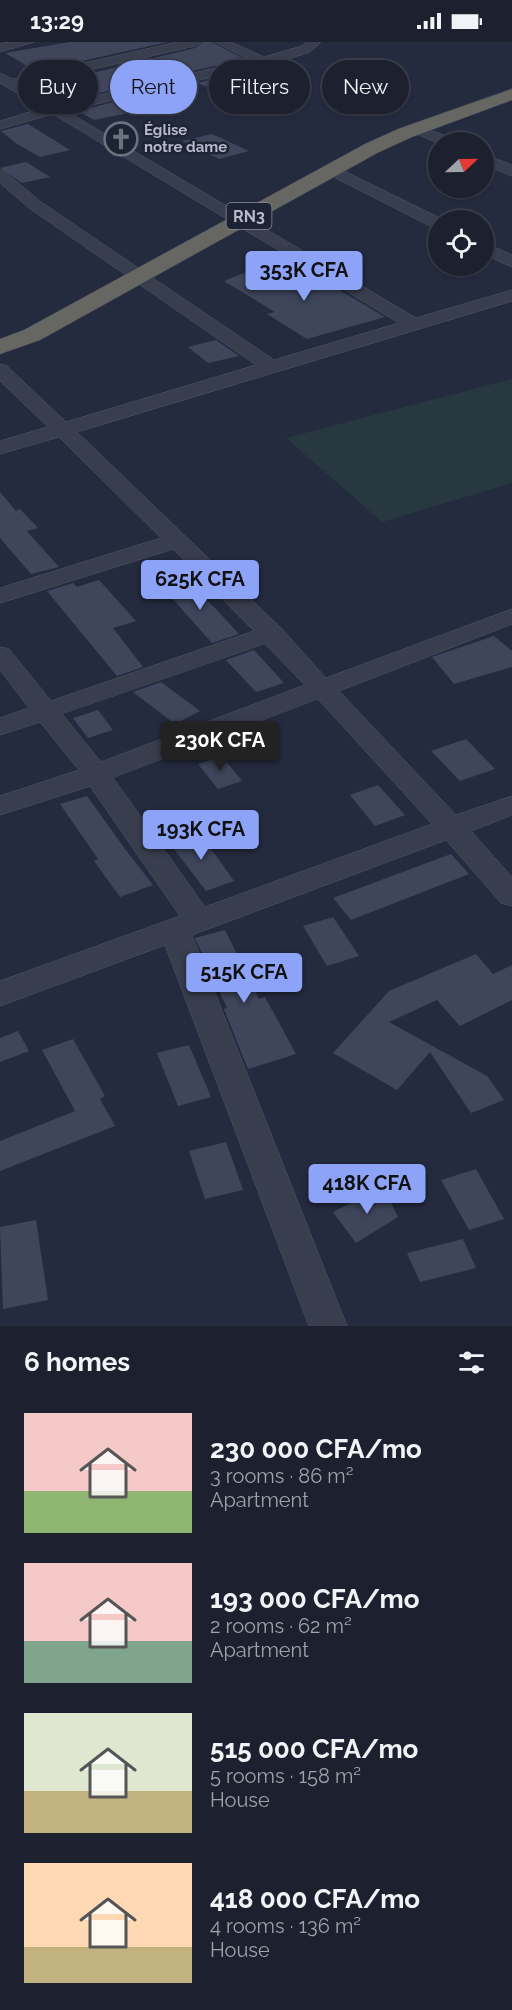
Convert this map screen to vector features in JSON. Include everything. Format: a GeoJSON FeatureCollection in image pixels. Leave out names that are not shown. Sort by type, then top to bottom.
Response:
{"type":"FeatureCollection","features":[{"type":"Feature","properties":{"kind":"highway","name":"RN3"},"geometry":{"type":"LineString","coordinates":[[0,347],[32,335],[372,148],[507,96]]}},
{"type":"Feature","properties":{"kind":"street"},"geometry":{"type":"LineString","coordinates":[[0,48],[28,42]]}},
{"type":"Feature","properties":{"kind":"street"},"geometry":{"type":"LineString","coordinates":[[5,80],[195,42]]}},
{"type":"Feature","properties":{"kind":"street"},"geometry":{"type":"LineString","coordinates":[[220,42],[261,60]]}},
{"type":"Feature","properties":{"kind":"street"},"geometry":{"type":"LineString","coordinates":[[267,60],[306,49],[315,42]]}},
{"type":"Feature","properties":{"kind":"street"},"geometry":{"type":"LineString","coordinates":[[98,99],[209,74]]}},
{"type":"Feature","properties":{"kind":"street"},"geometry":{"type":"LineString","coordinates":[[0,125],[38,114]]}},
{"type":"Feature","properties":{"kind":"street"},"geometry":{"type":"LineString","coordinates":[[64,114],[415,325]]}},
{"type":"Feature","properties":{"kind":"street"},"geometry":{"type":"LineString","coordinates":[[417,129],[428,134]]}},
{"type":"Feature","properties":{"kind":"street"},"geometry":{"type":"LineString","coordinates":[[494,163],[512,171]]}},
{"type":"Feature","properties":{"kind":"street"},"geometry":{"type":"LineString","coordinates":[[331,170],[428,219]]}},
{"type":"Feature","properties":{"kind":"street"},"geometry":{"type":"LineString","coordinates":[[0,175],[35,205],[271,367]]}},
{"type":"Feature","properties":{"kind":"street"},"geometry":{"type":"LineString","coordinates":[[494,252],[512,261]]}},
{"type":"Feature","properties":{"kind":"street"},"geometry":{"type":"LineString","coordinates":[[0,448],[512,295]]}},
{"type":"Feature","properties":{"kind":"street"},"geometry":{"type":"LineString","coordinates":[[0,370],[272,633],[451,826],[512,896]]}},
{"type":"Feature","properties":{"kind":"street"},"geometry":{"type":"LineString","coordinates":[[0,596],[175,541]]}},
{"type":"Feature","properties":{"kind":"street"},"geometry":{"type":"LineString","coordinates":[[0,806],[96,774],[322,687],[507,625]]}},
{"type":"Feature","properties":{"kind":"street"},"geometry":{"type":"LineString","coordinates":[[0,727],[272,633]]}},
{"type":"Feature","properties":{"kind":"street"},"geometry":{"type":"LineString","coordinates":[[0,654],[96,774],[186,923],[328,1326]]}},
{"type":"Feature","properties":{"kind":"street"},"geometry":{"type":"LineString","coordinates":[[0,994],[186,923],[512,805]]}},
{"type":"Feature","properties":{"kind":"shaded area"},"geometry":{"type":"Polygon","coordinates":[[[512,379],[512,483],[382,522],[286,438],[512,379]]]}},
{"type":"Feature","properties":{"kind":"building"},"geometry":{"type":"Polygon","coordinates":[[[70,42],[168,42],[86,60],[18,61],[5,53],[70,42]]]}},
{"type":"Feature","properties":{"kind":"building"},"geometry":{"type":"Polygon","coordinates":[[[203,42],[212,42],[244,59],[209,60],[209,67],[197,70],[197,60],[146,60],[195,48],[203,42]]]}},
{"type":"Feature","properties":{"kind":"building"},"geometry":{"type":"Polygon","coordinates":[[[110,69],[110,90],[98,93],[98,72],[110,69]]]}},
{"type":"Feature","properties":{"kind":"building"},"geometry":{"type":"Polygon","coordinates":[[[209,80],[209,88],[197,83],[209,80]]]}},
{"type":"Feature","properties":{"kind":"building"},"geometry":{"type":"Polygon","coordinates":[[[110,103],[110,114],[124,114],[94,120],[83,114],[98,114],[98,106],[110,103]]]}},
{"type":"Feature","properties":{"kind":"building"},"geometry":{"type":"Polygon","coordinates":[[[28,124],[70,150],[40,157],[17,144],[1,131],[28,124]]]}},
{"type":"Feature","properties":{"kind":"building"},"geometry":{"type":"Polygon","coordinates":[[[212,134],[249,151],[219,159],[182,141],[212,134]]]}},
{"type":"Feature","properties":{"kind":"building"},"geometry":{"type":"Polygon","coordinates":[[[26,162],[50,177],[22,183],[0,168],[26,162]]]}},
{"type":"Feature","properties":{"kind":"building"},"geometry":{"type":"Polygon","coordinates":[[[271,268],[307,282],[321,279],[385,317],[307,339],[267,314],[275,312],[224,281],[254,269],[262,272],[271,268]]]}},
{"type":"Feature","properties":{"kind":"building"},"geometry":{"type":"Polygon","coordinates":[[[216,340],[239,356],[208,363],[188,347],[216,340]]]}},
{"type":"Feature","properties":{"kind":"building"},"geometry":{"type":"Polygon","coordinates":[[[0,492],[16,511],[20,509],[38,528],[27,531],[59,567],[31,574],[0,538],[0,492]]]}},
{"type":"Feature","properties":{"kind":"building"},"geometry":{"type":"Polygon","coordinates":[[[185,579],[239,634],[212,643],[162,587],[185,579]]]}},
{"type":"Feature","properties":{"kind":"building"},"geometry":{"type":"Polygon","coordinates":[[[99,580],[136,621],[113,628],[143,667],[117,676],[47,591],[73,583],[77,587],[99,580]]]}},
{"type":"Feature","properties":{"kind":"building"},"geometry":{"type":"Polygon","coordinates":[[[494,636],[512,651],[512,667],[454,684],[432,657],[494,636]]]}},
{"type":"Feature","properties":{"kind":"building"},"geometry":{"type":"Polygon","coordinates":[[[254,650],[284,683],[256,692],[226,660],[254,650]]]}},
{"type":"Feature","properties":{"kind":"building"},"geometry":{"type":"Polygon","coordinates":[[[161,682],[200,711],[175,724],[133,692],[161,682]]]}},
{"type":"Feature","properties":{"kind":"building"},"geometry":{"type":"Polygon","coordinates":[[[98,710],[113,730],[88,738],[73,718],[98,710]]]}},
{"type":"Feature","properties":{"kind":"building"},"geometry":{"type":"Polygon","coordinates":[[[466,739],[495,769],[460,781],[431,751],[466,739]]]}},
{"type":"Feature","properties":{"kind":"building"},"geometry":{"type":"Polygon","coordinates":[[[222,756],[242,781],[218,789],[198,764],[222,756]]]}},
{"type":"Feature","properties":{"kind":"building"},"geometry":{"type":"Polygon","coordinates":[[[378,785],[405,815],[375,826],[350,795],[378,785]]]}},
{"type":"Feature","properties":{"kind":"building"},"geometry":{"type":"Polygon","coordinates":[[[87,796],[153,885],[120,897],[94,861],[98,859],[60,804],[87,796]]]}},
{"type":"Feature","properties":{"kind":"building"},"geometry":{"type":"Polygon","coordinates":[[[196,831],[234,881],[206,891],[168,841],[196,831]]]}},
{"type":"Feature","properties":{"kind":"building"},"geometry":{"type":"Polygon","coordinates":[[[451,854],[469,874],[351,920],[333,898],[451,854]]]}},
{"type":"Feature","properties":{"kind":"building"},"geometry":{"type":"Polygon","coordinates":[[[333,917],[359,956],[327,966],[303,926],[333,917]]]}},
{"type":"Feature","properties":{"kind":"building"},"geometry":{"type":"Polygon","coordinates":[[[225,930],[259,999],[265,997],[296,1054],[248,1069],[224,1009],[227,1008],[195,938],[225,930]]]}},
{"type":"Feature","properties":{"kind":"building"},"geometry":{"type":"Polygon","coordinates":[[[476,954],[493,974],[512,965],[512,1000],[460,1026],[437,1000],[389,1022],[487,1076],[504,1100],[471,1113],[430,1052],[397,1090],[333,1053],[389,991],[476,954]]]}},
{"type":"Feature","properties":{"kind":"building"},"geometry":{"type":"Polygon","coordinates":[[[18,1031],[29,1051],[0,1062],[0,1038],[18,1031]]]}},
{"type":"Feature","properties":{"kind":"building"},"geometry":{"type":"Polygon","coordinates":[[[73,1039],[105,1096],[100,1099],[115,1126],[0,1171],[0,1141],[75,1111],[42,1050],[73,1039]]]}},
{"type":"Feature","properties":{"kind":"building"},"geometry":{"type":"Polygon","coordinates":[[[189,1045],[211,1097],[178,1106],[157,1053],[189,1045]]]}},
{"type":"Feature","properties":{"kind":"building"},"geometry":{"type":"Polygon","coordinates":[[[226,1142],[243,1190],[205,1199],[189,1151],[226,1142]]]}},
{"type":"Feature","properties":{"kind":"building"},"geometry":{"type":"Polygon","coordinates":[[[476,1169],[504,1219],[469,1230],[441,1180],[476,1169]]]}},
{"type":"Feature","properties":{"kind":"building"},"geometry":{"type":"Polygon","coordinates":[[[383,1187],[398,1217],[356,1243],[333,1212],[383,1187]]]}},
{"type":"Feature","properties":{"kind":"building"},"geometry":{"type":"Polygon","coordinates":[[[36,1220],[48,1300],[3,1309],[0,1227],[36,1220]]]}},
{"type":"Feature","properties":{"kind":"building"},"geometry":{"type":"Polygon","coordinates":[[[463,1239],[476,1268],[420,1282],[407,1253],[463,1239]]]}},
{"type":"Feature","properties":{"kind":"place","name":"Église notre dame"},"geometry":{"type":"Point","coordinates":[121,139]}}]}
